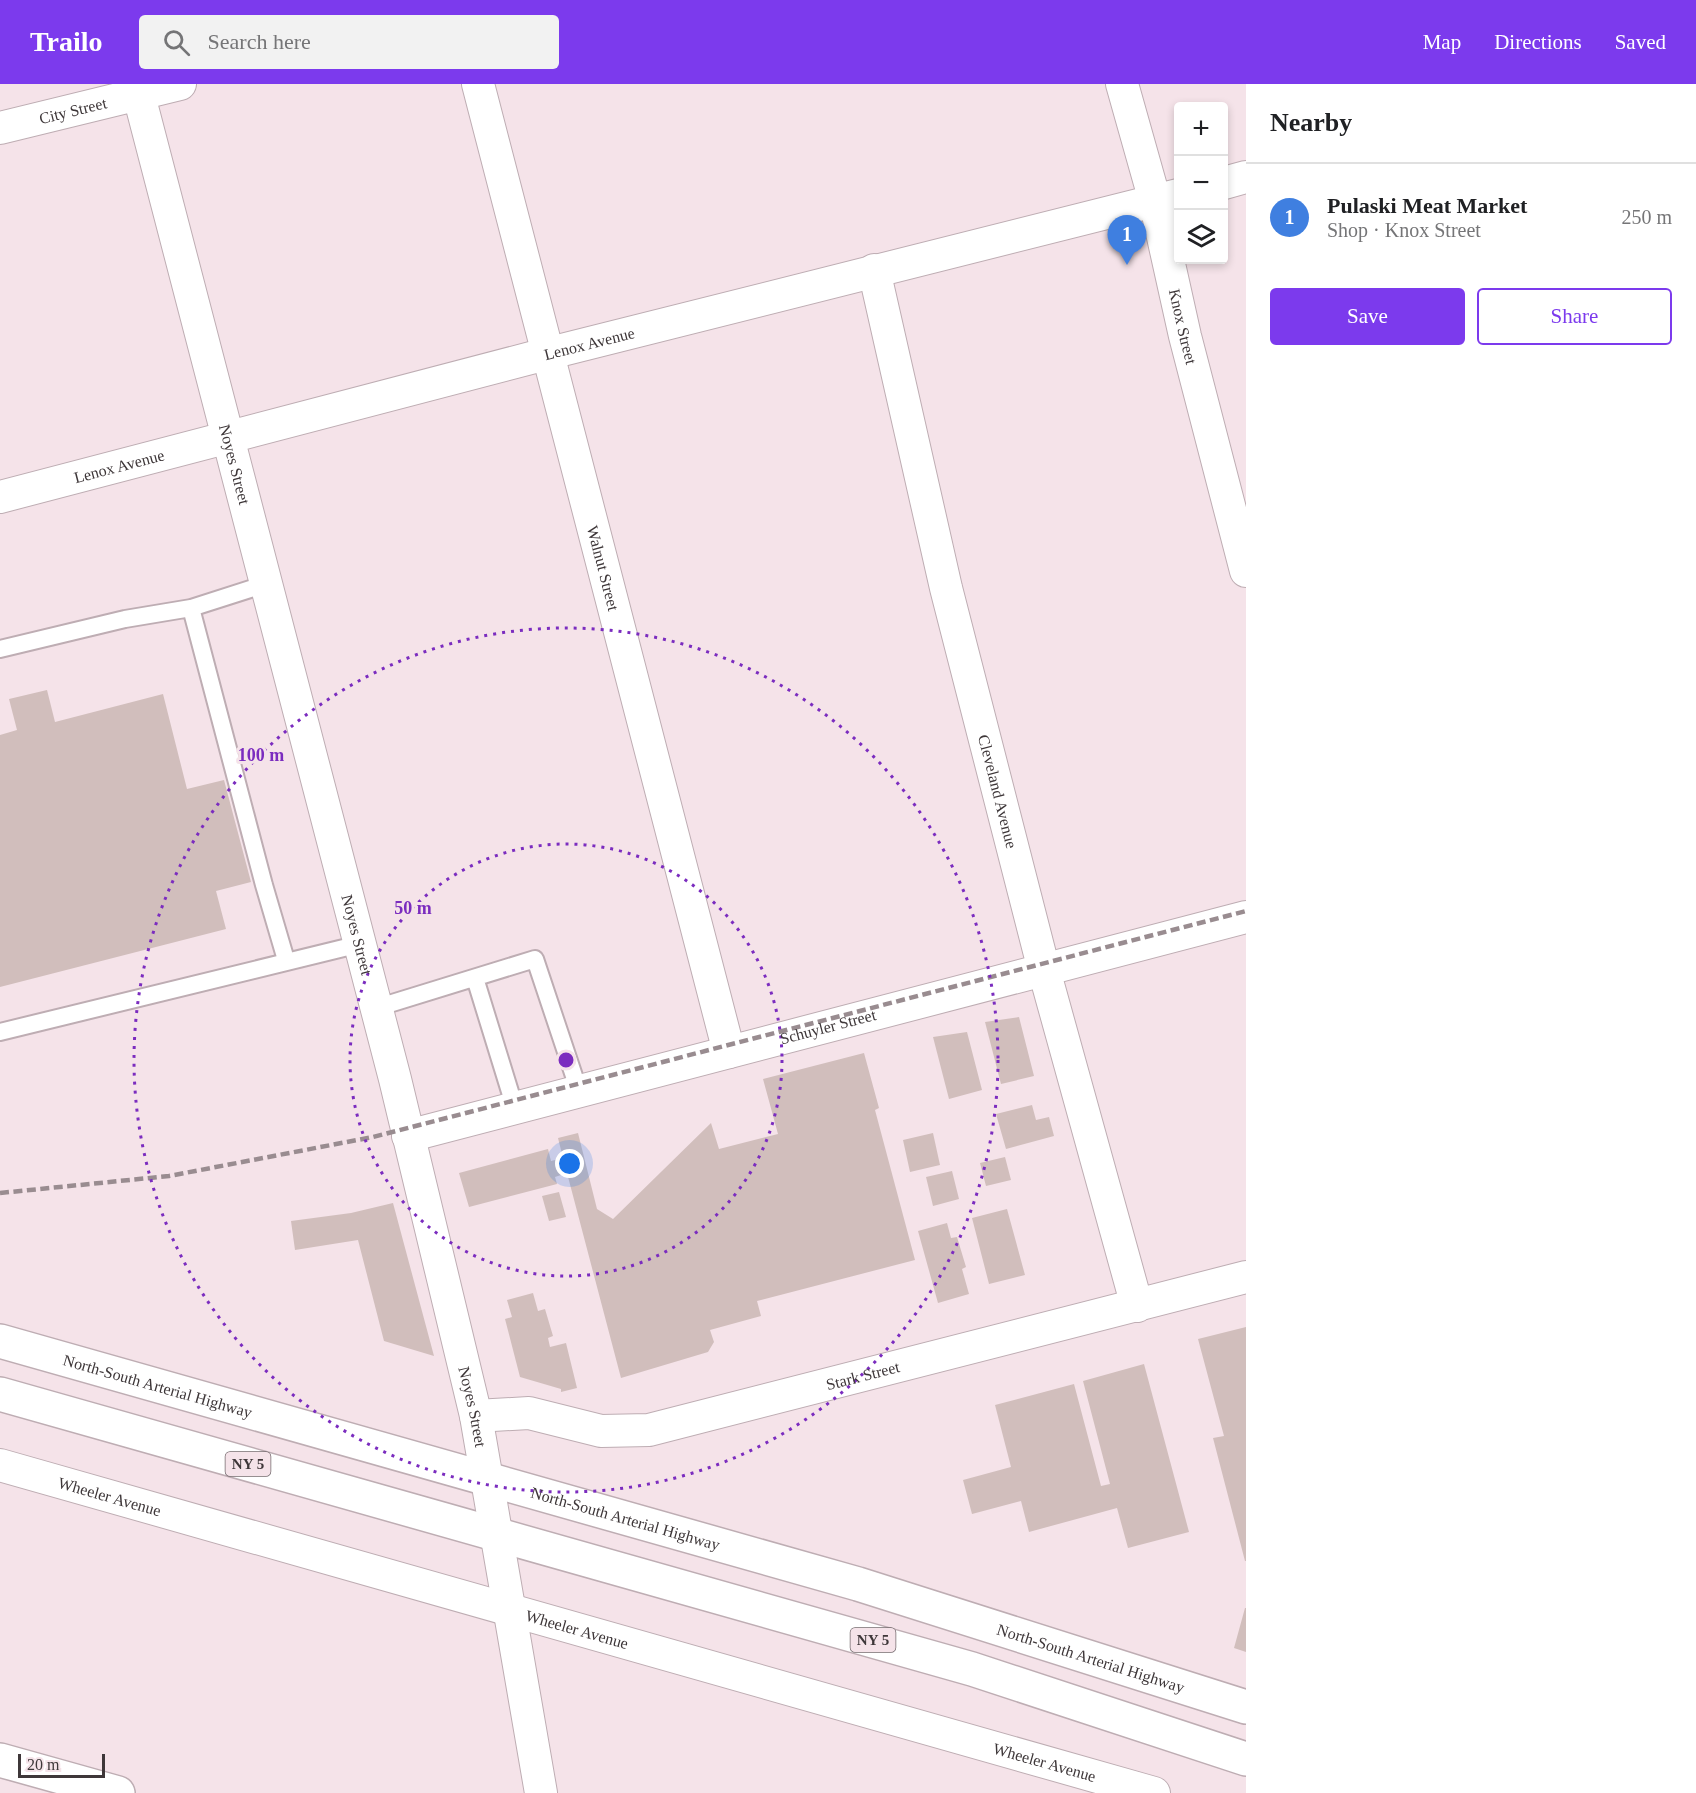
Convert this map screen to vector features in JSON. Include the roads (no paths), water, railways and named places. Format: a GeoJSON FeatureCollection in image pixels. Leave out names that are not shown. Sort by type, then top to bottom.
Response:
{"type":"FeatureCollection","features":[{"type":"Feature","properties":{"kind":"main road","name":"North-South Arterial Highway"},"geometry":{"type":"LineString","coordinates":[[0,1341],[858,1584],[1246,1707]]}},
{"type":"Feature","properties":{"kind":"main road","name":"NY 5"},"geometry":{"type":"LineString","coordinates":[[0,1394],[972,1669],[1246,1759]]}},
{"type":"Feature","properties":{"kind":"main road"},"geometry":{"type":"LineString","coordinates":[[0,1760],[118,1793]]}},
{"type":"Feature","properties":{"kind":"street","name":"City Street"},"geometry":{"type":"LineString","coordinates":[[0,128],[137,89],[180,84]]}},
{"type":"Feature","properties":{"kind":"street","name":"Walnut Street"},"geometry":{"type":"LineString","coordinates":[[478,84],[546,354],[729,1052]]}},
{"type":"Feature","properties":{"kind":"street","name":"Knox Street"},"geometry":{"type":"LineString","coordinates":[[1122,84],[1167,198],[1185,336],[1246,571]]}},
{"type":"Feature","properties":{"kind":"street","name":"Noyes Street"},"geometry":{"type":"LineString","coordinates":[[137,89],[360,944],[476,1416],[541,1793]]}},
{"type":"Feature","properties":{"kind":"street"},"geometry":{"type":"LineString","coordinates":[[1228,182],[1246,177]]}},
{"type":"Feature","properties":{"kind":"street","name":"Lenox Avenue"},"geometry":{"type":"LineString","coordinates":[[0,497],[546,354],[1167,198]]}},
{"type":"Feature","properties":{"kind":"street","name":"Cleveland Avenue"},"geometry":{"type":"LineString","coordinates":[[874,270],[946,588],[1044,970],[1137,1306]]}},
{"type":"Feature","properties":{"kind":"street","name":"Schuyler Street"},"geometry":{"type":"LineString","coordinates":[[408,1136],[1246,917]]}},
{"type":"Feature","properties":{"kind":"street","name":"Stark Street"},"geometry":{"type":"LineString","coordinates":[[476,1416],[529,1413],[602,1431],[649,1430],[1246,1277]]}},
{"type":"Feature","properties":{"kind":"street","name":"Wheeler Avenue"},"geometry":{"type":"LineString","coordinates":[[0,1465],[1154,1793]]}},
{"type":"Feature","properties":{"kind":"lane"},"geometry":{"type":"LineString","coordinates":[[0,649],[125,619],[191,608],[266,584]]}},
{"type":"Feature","properties":{"kind":"lane"},"geometry":{"type":"LineString","coordinates":[[191,608],[286,960]]}},
{"type":"Feature","properties":{"kind":"lane"},"geometry":{"type":"LineString","coordinates":[[0,1032],[286,960],[360,944]]}},
{"type":"Feature","properties":{"kind":"lane"},"geometry":{"type":"LineString","coordinates":[[376,1008],[535,959],[579,1091]]}},
{"type":"Feature","properties":{"kind":"lane"},"geometry":{"type":"LineString","coordinates":[[475,978],[515,1108]]}},
{"type":"Feature","properties":{"kind":"railway"},"geometry":{"type":"LineString","coordinates":[[0,1193],[169,1176],[373,1137],[1246,911]]}},
{"type":"Feature","properties":{"kind":"place","name":"Pulaski Meat Market"},"geometry":{"type":"Point","coordinates":[1127,265]}}]}
